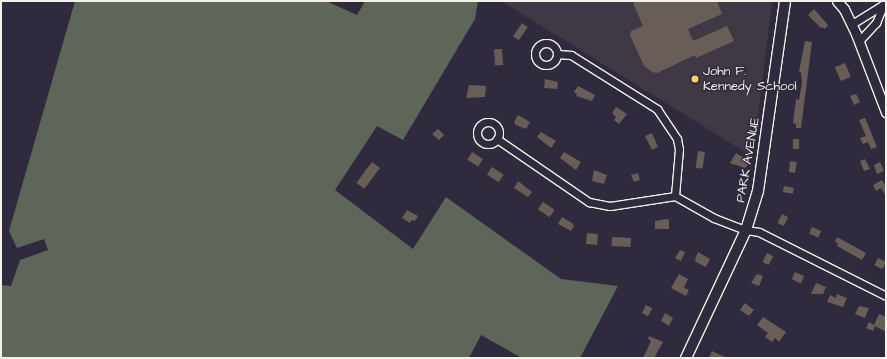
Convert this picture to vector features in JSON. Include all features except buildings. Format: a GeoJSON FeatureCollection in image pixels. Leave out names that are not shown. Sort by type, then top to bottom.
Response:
{"type":"FeatureCollection","features":[{"type":"Feature","properties":{"kind":"main road","name":"PARK AVENUE"},"geometry":{"type":"LineString","coordinates":[[686,358],[746,230],[758,192],[766,149],[771,89],[785,1]]}},
{"type":"Feature","properties":{"kind":"street"},"geometry":{"type":"LineString","coordinates":[[837,1],[844,9],[852,24],[886,112]]}},
{"type":"Feature","properties":{"kind":"street"},"geometry":{"type":"LineString","coordinates":[[852,24],[884,3]]}},
{"type":"Feature","properties":{"kind":"street"},"geometry":{"type":"LineString","coordinates":[[859,42],[876,22],[884,3]]}},
{"type":"Feature","properties":{"kind":"street"},"geometry":{"type":"LineString","coordinates":[[557,54],[571,55],[657,109],[669,124],[679,150],[675,196]]}},
{"type":"Feature","properties":{"kind":"street"},"geometry":{"type":"LineString","coordinates":[[496,139],[589,202],[610,206],[675,196],[714,218],[746,230],[759,232],[886,296]]}},
{"type":"Feature","properties":{"kind":"shaded area","name":"John F. Kennedy School"},"geometry":{"type":"Polygon","coordinates":[[[501,1],[772,1],[753,157],[501,1]]]}},
{"type":"Feature","properties":{"kind":"green space"},"geometry":{"type":"Polygon","coordinates":[[[75,1],[326,1],[357,15],[365,1],[478,1],[475,19],[403,140],[377,126],[335,190],[413,249],[446,197],[561,279],[618,286],[580,358],[522,358],[481,335],[469,358],[1,358],[1,285],[11,286],[20,260],[48,250],[44,239],[17,248],[9,231],[75,1]]]}},
{"type":"Feature","properties":{"kind":"place","name":"John F. Kennedy School"},"geometry":{"type":"Point","coordinates":[695,79]}}]}
